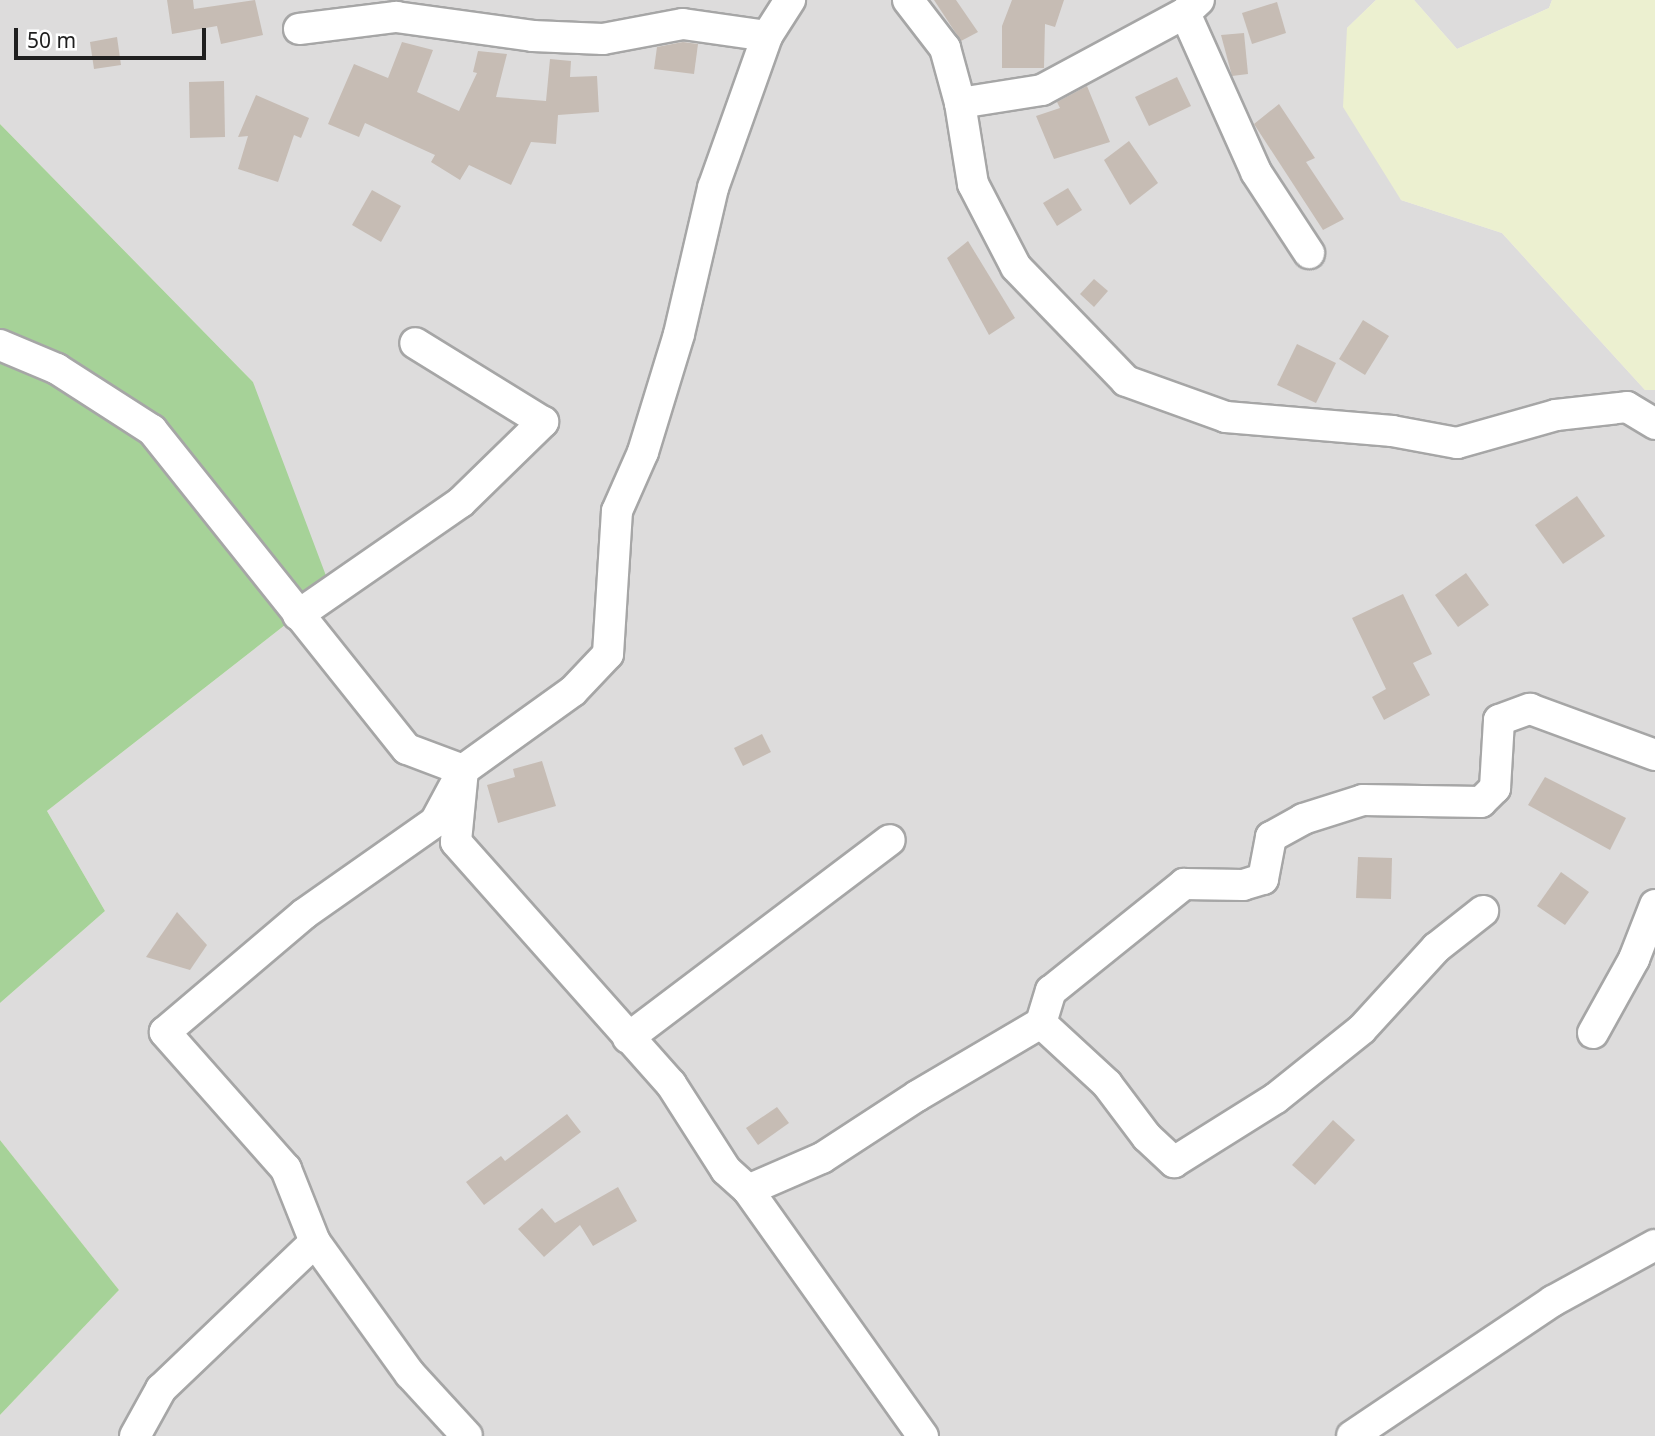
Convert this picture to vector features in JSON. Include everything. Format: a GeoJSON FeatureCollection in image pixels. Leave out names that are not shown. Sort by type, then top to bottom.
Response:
{"type":"FeatureCollection","features":[{"type":"Feature","properties":{"kind":"street"},"geometry":{"type":"LineString","coordinates":[[467,1436],[410,1374],[315,1242],[286,1169],[165,1032],[304,914],[435,822],[463,770],[573,691],[608,654],[617,511],[643,452],[680,334],[713,188],[767,36],[790,0]]}},
{"type":"Feature","properties":{"kind":"street"},"geometry":{"type":"LineString","coordinates":[[908,0],[945,48],[960,103],[973,184],[1016,267],[1126,382],[1226,417],[1392,432],[1457,443],[1556,415],[1627,407],[1655,425]]}},
{"type":"Feature","properties":{"kind":"street"},"geometry":{"type":"LineString","coordinates":[[960,103],[1042,90],[1192,7],[1256,172],[1309,253]]}},
{"type":"Feature","properties":{"kind":"street"},"geometry":{"type":"LineString","coordinates":[[299,29],[396,17],[533,36],[603,39],[683,24],[767,36]]}},
{"type":"Feature","properties":{"kind":"street"},"geometry":{"type":"LineString","coordinates":[[298,615],[461,502],[543,422],[415,343]]}},
{"type":"Feature","properties":{"kind":"street"},"geometry":{"type":"LineString","coordinates":[[0,345],[57,369],[152,430],[407,749],[463,770]]}},
{"type":"Feature","properties":{"kind":"street"},"geometry":{"type":"LineString","coordinates":[[748,1190],[822,1158],[916,1096],[1041,1023],[1051,991],[1184,884],[1243,885],[1263,879],[1272,837],[1303,819],[1363,800],[1481,802],[1495,788],[1499,720],[1530,709],[1655,755]]}},
{"type":"Feature","properties":{"kind":"street"},"geometry":{"type":"LineString","coordinates":[[463,770],[456,842],[671,1084],[726,1170],[748,1190],[923,1436]]}},
{"type":"Feature","properties":{"kind":"street"},"geometry":{"type":"LineString","coordinates":[[628,1038],[890,840]]}},
{"type":"Feature","properties":{"kind":"street"},"geometry":{"type":"LineString","coordinates":[[1593,1033],[1634,960],[1655,905]]}},
{"type":"Feature","properties":{"kind":"street"},"geometry":{"type":"LineString","coordinates":[[1041,1023],[1107,1084],[1147,1137],[1174,1162],[1276,1098],[1362,1029],[1436,948],[1483,911]]}},
{"type":"Feature","properties":{"kind":"street"},"geometry":{"type":"LineString","coordinates":[[135,1436],[161,1389],[315,1242]]}},
{"type":"Feature","properties":{"kind":"street"},"geometry":{"type":"LineString","coordinates":[[1354,1436],[1553,1301],[1655,1245]]}},
{"type":"Feature","properties":{"kind":"shaded area"},"geometry":{"type":"Polygon","coordinates":[[[0,0],[1376,0],[1347,28],[1401,200],[1502,233],[1645,390],[1655,390],[1655,1436],[0,1436],[0,1415],[119,1290],[0,1140],[0,1003],[105,911],[47,811],[298,615],[253,382],[0,124],[0,0]]]}},
{"type":"Feature","properties":{"kind":"shaded area"},"geometry":{"type":"Polygon","coordinates":[[[1414,0],[1552,0],[1549,8],[1457,49],[1414,0]]]}},
{"type":"Feature","properties":{"kind":"green space"},"geometry":{"type":"Polygon","coordinates":[[[1376,0],[1414,0],[1457,49],[1549,8],[1552,0],[1655,0],[1655,390],[1645,390],[1502,233],[1401,200],[1343,107],[1347,28],[1376,0]]]}},
{"type":"Feature","properties":{"kind":"green space"},"geometry":{"type":"Polygon","coordinates":[[[0,124],[253,382],[331,589],[47,811],[105,911],[0,1003],[0,124]]]}},
{"type":"Feature","properties":{"kind":"green space"},"geometry":{"type":"Polygon","coordinates":[[[0,1140],[119,1290],[0,1415],[0,1140]]]}},
{"type":"Feature","properties":{"kind":"building"},"geometry":{"type":"Polygon","coordinates":[[[167,0],[193,0],[194,9],[255,0],[263,35],[221,44],[217,26],[172,34],[167,0]]]}},
{"type":"Feature","properties":{"kind":"building"},"geometry":{"type":"Polygon","coordinates":[[[934,0],[956,0],[978,32],[961,41],[934,0]]]}},
{"type":"Feature","properties":{"kind":"building"},"geometry":{"type":"Polygon","coordinates":[[[1012,0],[1064,0],[1055,27],[1045,24],[1044,68],[1002,68],[1002,26],[1012,0]]]}},
{"type":"Feature","properties":{"kind":"building"},"geometry":{"type":"Polygon","coordinates":[[[1277,2],[1286,33],[1252,44],[1242,13],[1277,2]]]}},
{"type":"Feature","properties":{"kind":"building"},"geometry":{"type":"Polygon","coordinates":[[[1244,33],[1248,74],[1232,76],[1221,35],[1244,33]]]}},
{"type":"Feature","properties":{"kind":"building"},"geometry":{"type":"Polygon","coordinates":[[[117,37],[121,65],[94,69],[90,42],[117,37]]]}},
{"type":"Feature","properties":{"kind":"building"},"geometry":{"type":"Polygon","coordinates":[[[402,42],[433,50],[417,92],[459,111],[477,73],[473,72],[478,51],[507,54],[496,97],[546,101],[550,59],[571,61],[570,77],[597,76],[599,112],[558,115],[556,144],[531,142],[511,185],[469,165],[460,180],[431,162],[435,155],[365,123],[359,137],[328,124],[354,64],[388,78],[402,42]]]}},
{"type":"Feature","properties":{"kind":"building"},"geometry":{"type":"Polygon","coordinates":[[[683,42],[698,44],[694,74],[654,69],[657,47],[683,42]]]}},
{"type":"Feature","properties":{"kind":"building"},"geometry":{"type":"Polygon","coordinates":[[[1177,77],[1191,106],[1149,126],[1135,97],[1177,77]]]}},
{"type":"Feature","properties":{"kind":"building"},"geometry":{"type":"Polygon","coordinates":[[[224,81],[225,137],[190,138],[189,82],[224,81]]]}},
{"type":"Feature","properties":{"kind":"building"},"geometry":{"type":"Polygon","coordinates":[[[1087,86],[1110,142],[1054,159],[1036,116],[1060,108],[1057,102],[1087,86]]]}},
{"type":"Feature","properties":{"kind":"building"},"geometry":{"type":"Polygon","coordinates":[[[256,95],[309,118],[301,138],[294,135],[278,182],[238,169],[248,136],[238,137],[256,95]]]}},
{"type":"Feature","properties":{"kind":"building"},"geometry":{"type":"Polygon","coordinates":[[[1279,104],[1315,158],[1306,162],[1344,219],[1323,230],[1254,124],[1279,104]]]}},
{"type":"Feature","properties":{"kind":"building"},"geometry":{"type":"Polygon","coordinates":[[[1129,141],[1158,183],[1130,205],[1104,160],[1129,141]]]}},
{"type":"Feature","properties":{"kind":"building"},"geometry":{"type":"Polygon","coordinates":[[[1068,188],[1082,210],[1057,226],[1043,203],[1068,188]]]}},
{"type":"Feature","properties":{"kind":"building"},"geometry":{"type":"Polygon","coordinates":[[[372,190],[401,206],[381,242],[352,225],[372,190]]]}},
{"type":"Feature","properties":{"kind":"building"},"geometry":{"type":"Polygon","coordinates":[[[968,241],[1015,318],[989,335],[947,258],[968,241]]]}},
{"type":"Feature","properties":{"kind":"building"},"geometry":{"type":"Polygon","coordinates":[[[1094,279],[1108,291],[1094,307],[1080,294],[1094,279]]]}},
{"type":"Feature","properties":{"kind":"building"},"geometry":{"type":"Polygon","coordinates":[[[1363,320],[1389,336],[1365,375],[1339,359],[1363,320]]]}},
{"type":"Feature","properties":{"kind":"building"},"geometry":{"type":"Polygon","coordinates":[[[1297,344],[1336,363],[1316,403],[1277,385],[1297,344]]]}},
{"type":"Feature","properties":{"kind":"building"},"geometry":{"type":"Polygon","coordinates":[[[1577,496],[1605,536],[1563,564],[1535,525],[1577,496]]]}},
{"type":"Feature","properties":{"kind":"building"},"geometry":{"type":"Polygon","coordinates":[[[1466,573],[1489,605],[1458,627],[1435,595],[1466,573]]]}},
{"type":"Feature","properties":{"kind":"building"},"geometry":{"type":"Polygon","coordinates":[[[1403,594],[1432,654],[1413,663],[1430,695],[1384,720],[1372,697],[1386,689],[1352,618],[1403,594]]]}},
{"type":"Feature","properties":{"kind":"building"},"geometry":{"type":"Polygon","coordinates":[[[762,734],[771,752],[743,766],[734,748],[762,734]]]}},
{"type":"Feature","properties":{"kind":"building"},"geometry":{"type":"Polygon","coordinates":[[[542,761],[556,806],[498,823],[487,785],[515,777],[513,769],[542,761]]]}},
{"type":"Feature","properties":{"kind":"building"},"geometry":{"type":"Polygon","coordinates":[[[1545,777],[1626,818],[1610,850],[1528,805],[1545,777]]]}},
{"type":"Feature","properties":{"kind":"building"},"geometry":{"type":"Polygon","coordinates":[[[1358,857],[1392,858],[1391,899],[1356,898],[1358,857]]]}},
{"type":"Feature","properties":{"kind":"building"},"geometry":{"type":"Polygon","coordinates":[[[1561,872],[1589,892],[1565,925],[1537,906],[1561,872]]]}},
{"type":"Feature","properties":{"kind":"building"},"geometry":{"type":"Polygon","coordinates":[[[177,912],[207,945],[190,970],[146,957],[177,912]]]}},
{"type":"Feature","properties":{"kind":"building"},"geometry":{"type":"Polygon","coordinates":[[[777,1107],[789,1123],[758,1145],[746,1128],[777,1107]]]}},
{"type":"Feature","properties":{"kind":"building"},"geometry":{"type":"Polygon","coordinates":[[[567,1114],[581,1132],[484,1205],[466,1182],[501,1156],[505,1161],[567,1114]]]}},
{"type":"Feature","properties":{"kind":"building"},"geometry":{"type":"Polygon","coordinates":[[[1333,1120],[1355,1140],[1315,1185],[1292,1165],[1333,1120]]]}},
{"type":"Feature","properties":{"kind":"building"},"geometry":{"type":"Polygon","coordinates":[[[618,1187],[637,1221],[593,1246],[580,1225],[544,1257],[518,1229],[542,1208],[555,1223],[618,1187]]]}}]}
